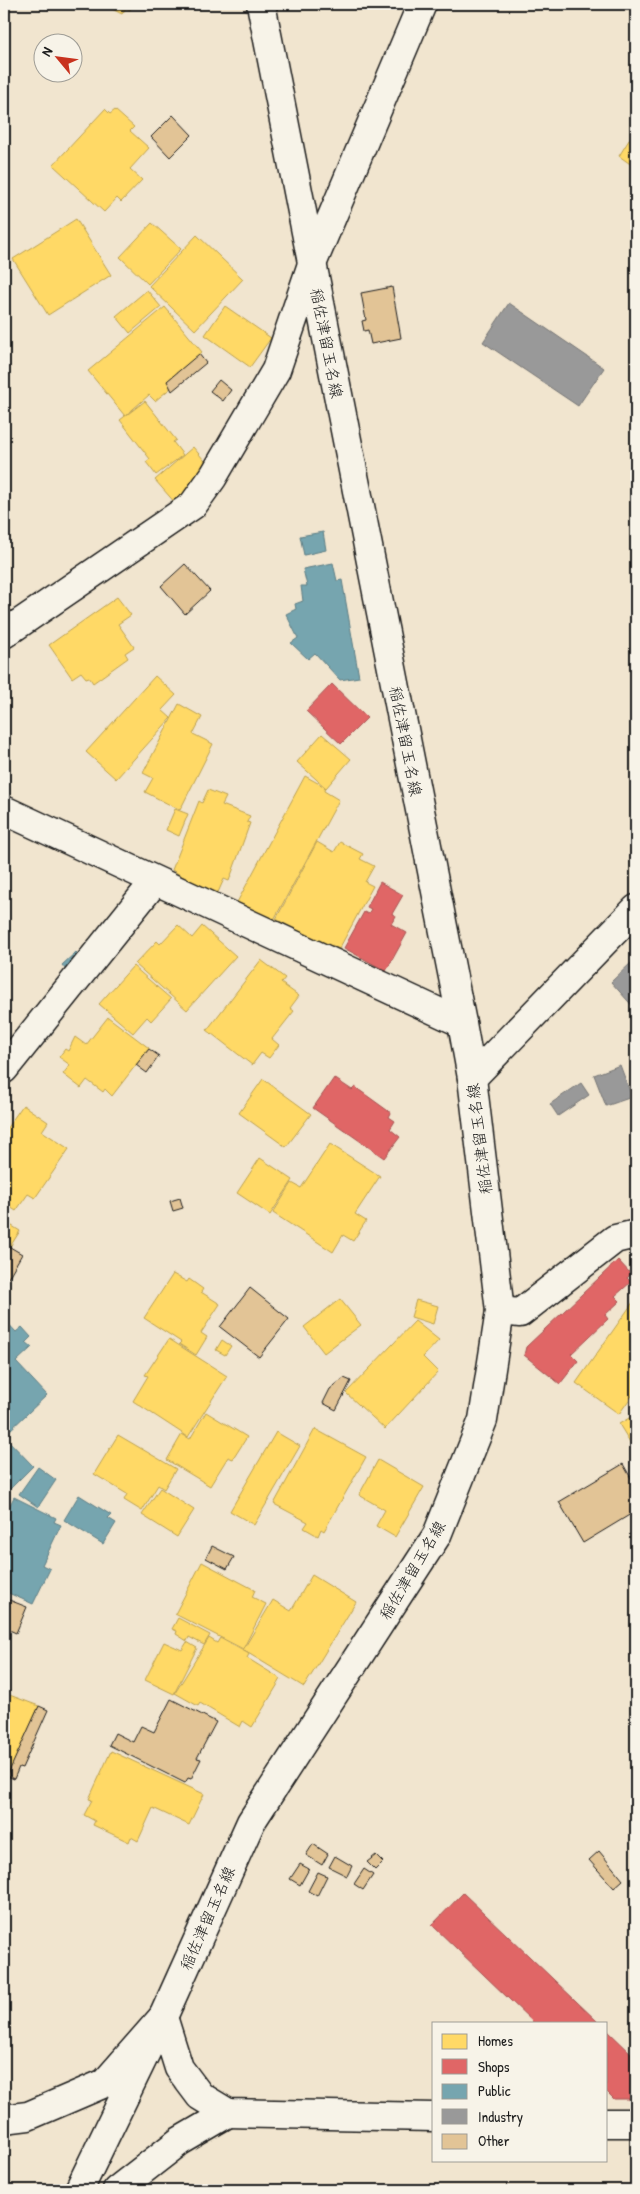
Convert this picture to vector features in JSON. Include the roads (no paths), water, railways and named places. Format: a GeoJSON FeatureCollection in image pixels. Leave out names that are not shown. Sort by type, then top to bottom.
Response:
{"type":"FeatureCollection","features":[{"type":"Feature","properties":{"kind":"main road","name":"稲佐津留玉名線"},"geometry":{"type":"LineString","coordinates":[[79,2190],[163,2017],[251,1822],[437,1535],[483,1420],[500,1311],[472,1078],[462,1023],[261,4]]}},
{"type":"Feature","properties":{"kind":"main road"},"geometry":{"type":"LineString","coordinates":[[4,634],[193,505],[213,477],[276,370],[312,264],[422,4]]}},
{"type":"Feature","properties":{"kind":"main road"},"geometry":{"type":"LineString","coordinates":[[4,810],[462,1023]]}},
{"type":"Feature","properties":{"kind":"main road"},"geometry":{"type":"LineString","coordinates":[[4,1070],[155,880]]}},
{"type":"Feature","properties":{"kind":"main road"},"geometry":{"type":"LineString","coordinates":[[472,1078],[636,909]]}},
{"type":"Feature","properties":{"kind":"main road"},"geometry":{"type":"LineString","coordinates":[[500,1311],[520,1313],[614,1239],[636,1234]]}},
{"type":"Feature","properties":{"kind":"main road"},"geometry":{"type":"LineString","coordinates":[[163,2017],[179,2068],[200,2096],[228,2113]]}},
{"type":"Feature","properties":{"kind":"main road"},"geometry":{"type":"LineString","coordinates":[[4,2119],[28,2116],[104,2083],[163,2017]]}},
{"type":"Feature","properties":{"kind":"main road"},"geometry":{"type":"LineString","coordinates":[[116,2190],[180,2141],[228,2113],[280,2112],[432,2117]]}},
{"type":"Feature","properties":{"kind":"main road"},"geometry":{"type":"LineString","coordinates":[[608,2122],[636,2124]]}}]}
